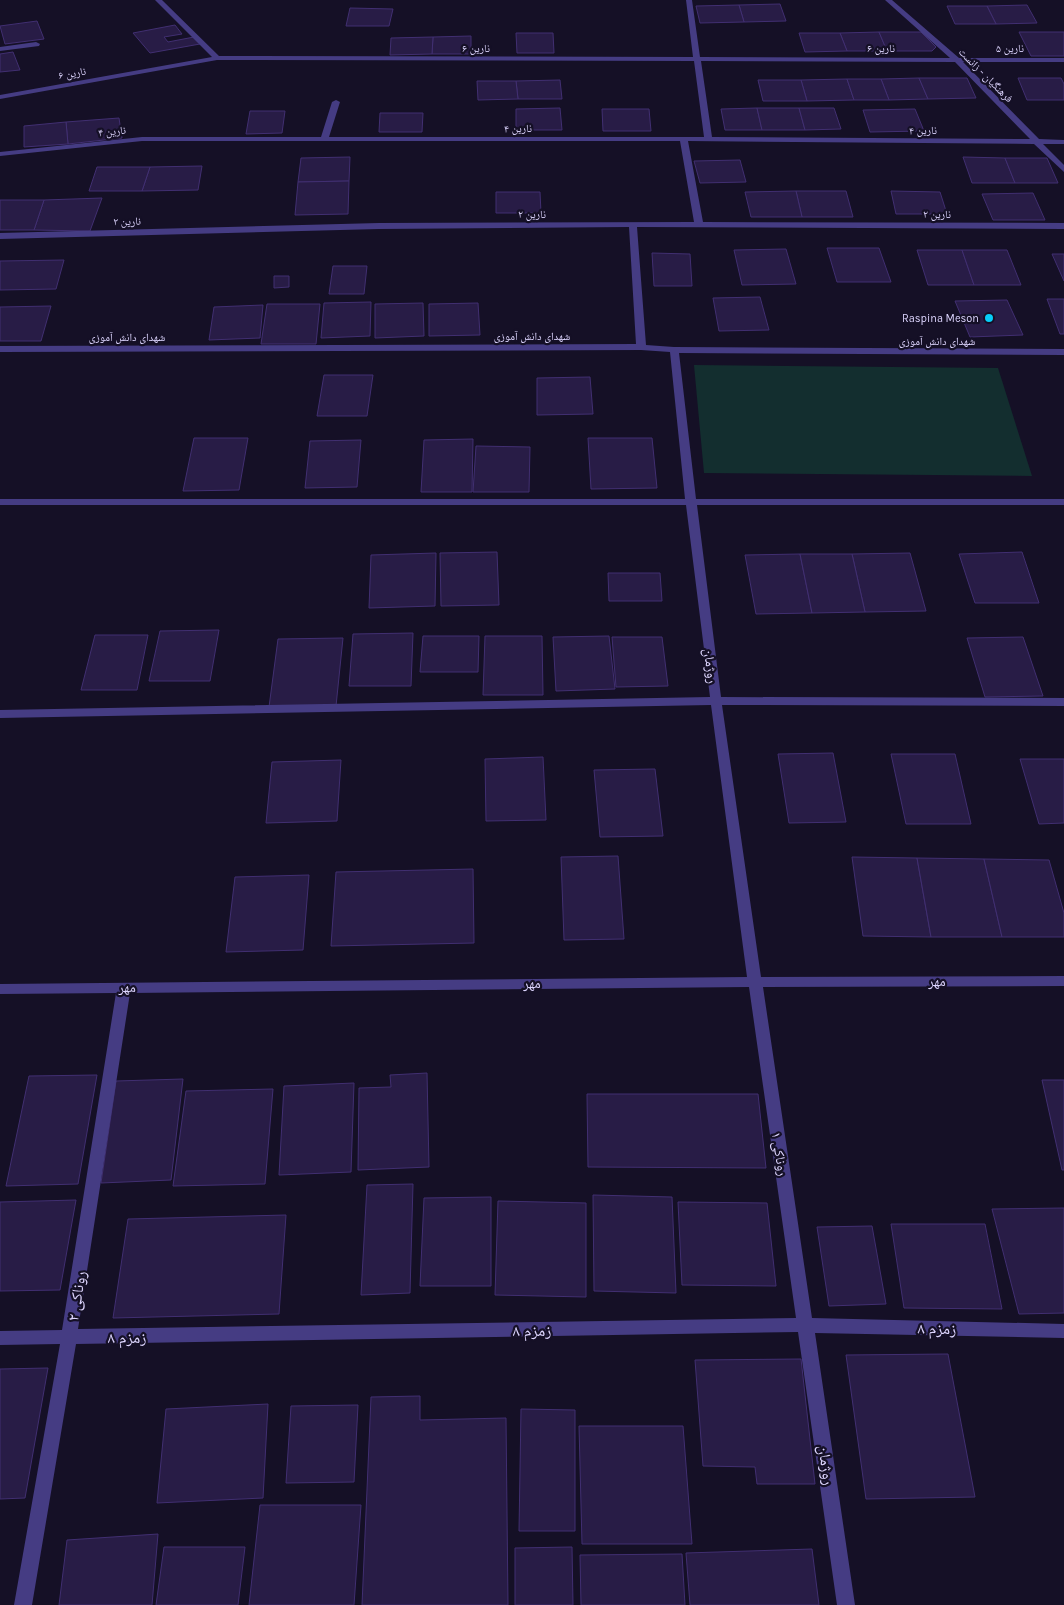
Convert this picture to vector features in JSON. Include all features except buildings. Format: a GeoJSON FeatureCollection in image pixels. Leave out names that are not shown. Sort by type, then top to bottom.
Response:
{"type":"FeatureCollection","features":[{"type":"Feature","properties":{"kind":"street"},"geometry":{"type":"LineString","coordinates":[[158,0],[217,58]]}},
{"type":"Feature","properties":{"kind":"street"},"geometry":{"type":"LineString","coordinates":[[689,0],[708,139]]}},
{"type":"Feature","properties":{"kind":"street","name":"فرهنگیان - زانست"},"geometry":{"type":"LineString","coordinates":[[888,0],[956,59],[1064,170]]}},
{"type":"Feature","properties":{"kind":"street"},"geometry":{"type":"LineString","coordinates":[[0,49],[36,44]]}},
{"type":"Feature","properties":{"kind":"street","name":"نارین ۶"},"geometry":{"type":"LineString","coordinates":[[0,97],[217,58],[956,59]]}},
{"type":"Feature","properties":{"kind":"street","name":"نارین ۵"},"geometry":{"type":"LineString","coordinates":[[956,59],[1064,60]]}},
{"type":"Feature","properties":{"kind":"street"},"geometry":{"type":"LineString","coordinates":[[324,139],[336,102]]}},
{"type":"Feature","properties":{"kind":"street","name":"نارین ۴"},"geometry":{"type":"LineString","coordinates":[[0,154],[142,139],[708,139],[1064,142]]}},
{"type":"Feature","properties":{"kind":"street"},"geometry":{"type":"LineString","coordinates":[[684,140],[699,225]]}},
{"type":"Feature","properties":{"kind":"street"},"geometry":{"type":"LineString","coordinates":[[633,224],[641,347]]}},
{"type":"Feature","properties":{"kind":"street","name":"نارین ۲"},"geometry":{"type":"LineString","coordinates":[[0,236],[379,226],[633,224],[1064,226]]}},
{"type":"Feature","properties":{"kind":"street","name":"شهدای دانش آموزی"},"geometry":{"type":"LineString","coordinates":[[0,349],[641,347],[674,350],[1064,352]]}},
{"type":"Feature","properties":{"kind":"street","name":"روژمان"},"geometry":{"type":"LineString","coordinates":[[674,350],[689,501],[754,982]]}},
{"type":"Feature","properties":{"kind":"street"},"geometry":{"type":"LineString","coordinates":[[0,502],[1064,502]]}},
{"type":"Feature","properties":{"kind":"street"},"geometry":{"type":"LineString","coordinates":[[0,714],[715,701],[1064,702]]}},
{"type":"Feature","properties":{"kind":"street","name":"مهر"},"geometry":{"type":"LineString","coordinates":[[0,989],[1064,981]]}},
{"type":"Feature","properties":{"kind":"street","name":"روناکی ۱"},"geometry":{"type":"LineString","coordinates":[[754,982],[807,1326]]}},
{"type":"Feature","properties":{"kind":"street","name":"روناکی ۲"},"geometry":{"type":"LineString","coordinates":[[23,1605],[69,1338],[124,987]]}},
{"type":"Feature","properties":{"kind":"street","name":"روژمان"},"geometry":{"type":"LineString","coordinates":[[807,1326],[846,1605]]}},
{"type":"Feature","properties":{"kind":"street","name":"زمزم ۸"},"geometry":{"type":"LineString","coordinates":[[0,1338],[807,1326],[1064,1331]]}},
{"type":"Feature","properties":{"kind":"green space"},"geometry":{"type":"Polygon","coordinates":[[[694,365],[998,368],[1032,476],[704,473],[694,365]]]}},
{"type":"Feature","properties":{"kind":"place","name":"Raspina Meson"},"geometry":{"type":"Point","coordinates":[989,318]}}]}
